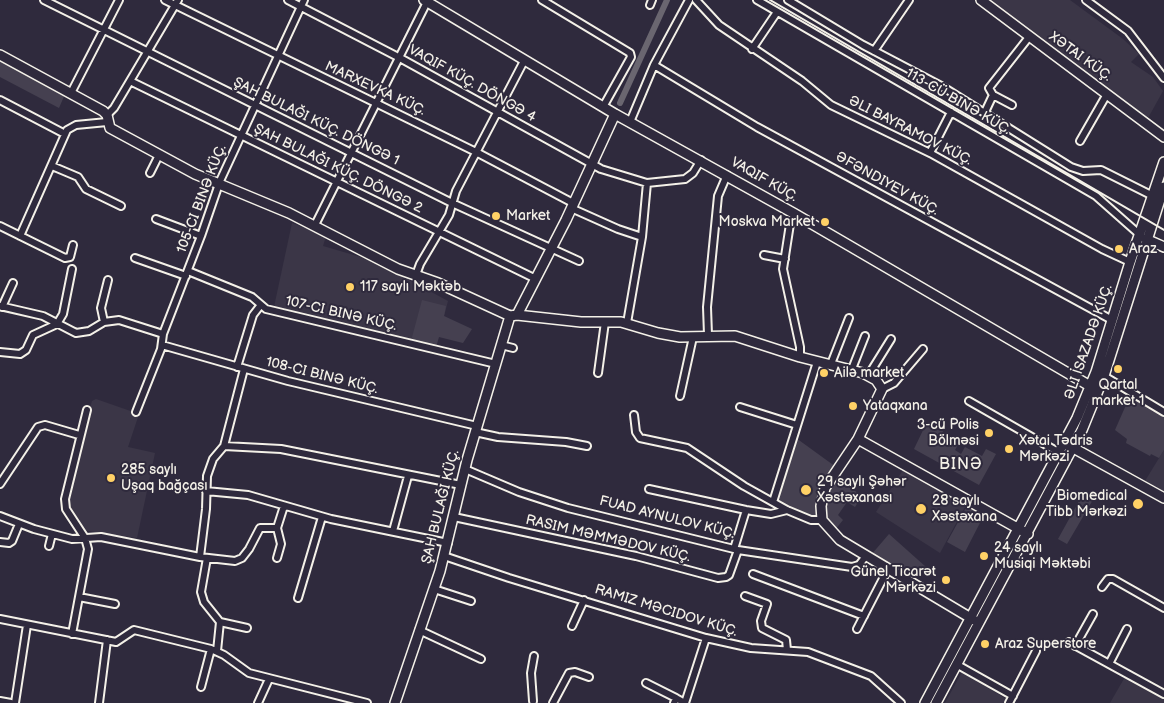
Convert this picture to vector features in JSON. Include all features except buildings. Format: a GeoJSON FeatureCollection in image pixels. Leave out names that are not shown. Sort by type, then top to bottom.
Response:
{"type":"FeatureCollection","features":[{"type":"Feature","properties":{"kind":"street"},"geometry":{"type":"LineString","coordinates":[[44,0],[351,154],[579,261]]}},
{"type":"Feature","properties":{"kind":"street"},"geometry":{"type":"LineString","coordinates":[[71,94],[119,0]]}},
{"type":"Feature","properties":{"kind":"street","name":"MARXEVKA KÜÇ."},"geometry":{"type":"LineString","coordinates":[[165,0],[176,2],[279,57],[476,152],[618,230],[642,237]]}},
{"type":"Feature","properties":{"kind":"street","name":"VAQIF KÜÇ. DÖNGƏ 4"},"geometry":{"type":"LineString","coordinates":[[288,0],[400,58],[601,169],[647,183]]}},
{"type":"Feature","properties":{"kind":"street","name":"105-CI BINƏ KÜÇ."},"geometry":{"type":"LineString","coordinates":[[136,412],[162,345],[163,334],[201,236],[218,184],[304,0]]}},
{"type":"Feature","properties":{"kind":"street"},"geometry":{"type":"LineString","coordinates":[[542,0],[630,53],[631,57],[603,107]]}},
{"type":"Feature","properties":{"kind":"street"},"geometry":{"type":"LineString","coordinates":[[630,122],[654,65],[689,0]]}},
{"type":"Feature","properties":{"kind":"street","name":"ƏLI BAYRAMOV KÜÇ."},"geometry":{"type":"LineString","coordinates":[[696,0],[713,20],[752,49],[802,81],[831,105],[930,154],[1102,249],[1130,262]]}},
{"type":"Feature","properties":{"kind":"street","name":"113-CÜ BINƏ KÜÇ."},"geometry":{"type":"LineString","coordinates":[[758,0],[1096,196],[1142,237]]}},
{"type":"Feature","properties":{"kind":"street"},"geometry":{"type":"LineString","coordinates":[[788,0],[874,51],[986,112],[1071,167],[1084,171],[1101,170],[1153,196]]}},
{"type":"Feature","properties":{"kind":"street"},"geometry":{"type":"LineString","coordinates":[[874,51],[909,0]]}},
{"type":"Feature","properties":{"kind":"street","name":"XƏTAI KÜÇ."},"geometry":{"type":"LineString","coordinates":[[981,0],[1164,136]]}},
{"type":"Feature","properties":{"kind":"street"},"geometry":{"type":"LineString","coordinates":[[1086,0],[1128,31],[1164,78]]}},
{"type":"Feature","properties":{"kind":"street"},"geometry":{"type":"LineString","coordinates":[[315,225],[400,58],[426,1]]}},
{"type":"Feature","properties":{"kind":"street","name":"VAQIF KÜÇ."},"geometry":{"type":"LineString","coordinates":[[426,1],[615,114],[701,160],[1090,386]]}},
{"type":"Feature","properties":{"kind":"street"},"geometry":{"type":"LineString","coordinates":[[20,236],[65,134],[70,127],[107,119],[176,2]]}},
{"type":"Feature","properties":{"kind":"street"},"geometry":{"type":"LineString","coordinates":[[752,49],[777,12]]}},
{"type":"Feature","properties":{"kind":"street"},"geometry":{"type":"LineString","coordinates":[[1012,105],[993,95],[989,88],[1029,37]]}},
{"type":"Feature","properties":{"kind":"street"},"geometry":{"type":"LineString","coordinates":[[0,55],[103,110],[110,128],[159,155],[218,184],[315,225],[383,262],[514,315],[627,323],[658,333],[693,337],[708,335],[735,336],[817,362],[852,369],[879,383],[882,389]]}},
{"type":"Feature","properties":{"kind":"street"},"geometry":{"type":"LineString","coordinates":[[416,275],[420,264],[440,232],[456,191],[524,60]]}},
{"type":"Feature","properties":{"kind":"street","name":"ƏFƏNDIYEV KÜÇ."},"geometry":{"type":"LineString","coordinates":[[654,65],[757,127],[1112,320]]}},
{"type":"Feature","properties":{"kind":"street"},"geometry":{"type":"LineString","coordinates":[[130,81],[536,279]]}},
{"type":"Feature","properties":{"kind":"street"},"geometry":{"type":"LineString","coordinates":[[1080,141],[1108,94]]}},
{"type":"Feature","properties":{"kind":"street"},"geometry":{"type":"LineString","coordinates":[[986,112],[993,95]]}},
{"type":"Feature","properties":{"kind":"street"},"geometry":{"type":"LineString","coordinates":[[1,103],[65,134]]}},
{"type":"Feature","properties":{"kind":"street"},"geometry":{"type":"LineString","coordinates":[[930,154],[951,112]]}},
{"type":"Feature","properties":{"kind":"street"},"geometry":{"type":"LineString","coordinates":[[395,703],[448,543],[464,469],[501,344],[514,315],[536,279],[551,249],[615,114]]}},
{"type":"Feature","properties":{"kind":"street"},"geometry":{"type":"LineString","coordinates":[[150,173],[159,155]]}},
{"type":"Feature","properties":{"kind":"street"},"geometry":{"type":"LineString","coordinates":[[627,323],[642,237],[647,183],[685,179],[693,173],[701,160]]}},
{"type":"Feature","properties":{"kind":"street","name":"ƏLI İSAZADƏ KÜÇ."},"geometry":{"type":"LineString","coordinates":[[925,703],[971,618],[1025,529],[1104,376],[1164,162]]}},
{"type":"Feature","properties":{"kind":"street"},"geometry":{"type":"LineString","coordinates":[[52,166],[78,177],[86,189],[121,206]]}},
{"type":"Feature","properties":{"kind":"street"},"geometry":{"type":"LineString","coordinates":[[708,335],[707,308],[718,196],[727,175]]}},
{"type":"Feature","properties":{"kind":"street","name":"ƏLI İSAZADƏ KÜÇ."},"geometry":{"type":"LineString","coordinates":[[936,703],[980,622],[1060,453],[1069,446],[1130,262],[1164,187]]}},
{"type":"Feature","properties":{"kind":"street"},"geometry":{"type":"LineString","coordinates":[[795,214],[790,224],[783,275],[800,347],[800,357]]}},
{"type":"Feature","properties":{"kind":"street"},"geometry":{"type":"LineString","coordinates":[[156,219],[201,236]]}},
{"type":"Feature","properties":{"kind":"street"},"geometry":{"type":"LineString","coordinates":[[0,226],[67,258],[70,257],[73,245]]}},
{"type":"Feature","properties":{"kind":"street"},"geometry":{"type":"LineString","coordinates":[[1142,237],[1164,247]]}},
{"type":"Feature","properties":{"kind":"street"},"geometry":{"type":"LineString","coordinates":[[764,255],[785,259]]}},
{"type":"Feature","properties":{"kind":"street","name":"107-CI BINƏ KÜÇ."},"geometry":{"type":"LineString","coordinates":[[135,258],[187,273],[252,297],[260,306],[266,309],[496,364]]}},
{"type":"Feature","properties":{"kind":"street"},"geometry":{"type":"LineString","coordinates":[[0,352],[20,354],[26,350],[33,335],[57,324],[63,314],[72,269]]}},
{"type":"Feature","properties":{"kind":"street"},"geometry":{"type":"LineString","coordinates":[[104,322],[101,308],[108,280]]}},
{"type":"Feature","properties":{"kind":"street"},"geometry":{"type":"LineString","coordinates":[[13,283],[1,307],[43,316],[72,332],[85,332],[104,322],[119,320],[163,334]]}},
{"type":"Feature","properties":{"kind":"street"},"geometry":{"type":"LineString","coordinates":[[247,628],[220,622],[206,606],[202,597],[203,557],[208,469],[224,446],[253,315],[260,306]]}},
{"type":"Feature","properties":{"kind":"street"},"geometry":{"type":"LineString","coordinates":[[831,364],[849,318]]}},
{"type":"Feature","properties":{"kind":"street"},"geometry":{"type":"LineString","coordinates":[[598,373],[605,322]]}},
{"type":"Feature","properties":{"kind":"street"},"geometry":{"type":"LineString","coordinates":[[852,369],[865,336]]}},
{"type":"Feature","properties":{"kind":"street"},"geometry":{"type":"LineString","coordinates":[[680,396],[693,337]]}},
{"type":"Feature","properties":{"kind":"street"},"geometry":{"type":"LineString","coordinates":[[868,376],[891,339]]}},
{"type":"Feature","properties":{"kind":"street"},"geometry":{"type":"LineString","coordinates":[[501,344],[512,348]]}},
{"type":"Feature","properties":{"kind":"street","name":"108-CI BINƏ KÜÇ."},"geometry":{"type":"LineString","coordinates":[[162,345],[288,382],[476,429],[498,437],[566,442],[587,446]]}},
{"type":"Feature","properties":{"kind":"street"},"geometry":{"type":"LineString","coordinates":[[923,349],[894,383],[882,389],[858,439],[825,488],[820,506],[822,520],[833,534],[866,556],[980,622]]}},
{"type":"Feature","properties":{"kind":"street"},"geometry":{"type":"LineString","coordinates":[[773,502],[817,362]]}},
{"type":"Feature","properties":{"kind":"street"},"geometry":{"type":"LineString","coordinates":[[1104,376],[1164,412]]}},
{"type":"Feature","properties":{"kind":"street"},"geometry":{"type":"LineString","coordinates":[[969,401],[1060,453]]}},
{"type":"Feature","properties":{"kind":"street"},"geometry":{"type":"LineString","coordinates":[[740,407],[797,425]]}},
{"type":"Feature","properties":{"kind":"street"},"geometry":{"type":"LineString","coordinates":[[72,634],[88,549],[84,538],[64,504],[86,410]]}},
{"type":"Feature","properties":{"kind":"street"},"geometry":{"type":"LineString","coordinates":[[634,415],[636,432],[640,438],[687,448],[787,510],[811,520],[822,520]]}},
{"type":"Feature","properties":{"kind":"street"},"geometry":{"type":"LineString","coordinates":[[0,484],[38,427],[45,425],[79,436]]}},
{"type":"Feature","properties":{"kind":"street"},"geometry":{"type":"LineString","coordinates":[[858,439],[1025,529]]}},
{"type":"Feature","properties":{"kind":"street"},"geometry":{"type":"LineString","coordinates":[[224,446],[281,449],[408,476],[461,485]]}},
{"type":"Feature","properties":{"kind":"street"},"geometry":{"type":"LineString","coordinates":[[1069,446],[1164,498]]}},
{"type":"Feature","properties":{"kind":"street","name":"FUAD AYNULOV KÜÇ."},"geometry":{"type":"LineString","coordinates":[[464,469],[519,492],[577,510],[736,549],[852,567],[858,565],[866,556]]}},
{"type":"Feature","properties":{"kind":"street"},"geometry":{"type":"LineString","coordinates":[[393,531],[408,476]]}},
{"type":"Feature","properties":{"kind":"street"},"geometry":{"type":"LineString","coordinates":[[649,489],[771,514],[787,510]]}},
{"type":"Feature","properties":{"kind":"street"},"geometry":{"type":"LineString","coordinates":[[206,491],[242,494],[322,517],[448,543]]}},
{"type":"Feature","properties":{"kind":"street"},"geometry":{"type":"LineString","coordinates":[[277,558],[281,544],[277,528],[284,506]]}},
{"type":"Feature","properties":{"kind":"street","name":"RASIM MƏMMƏDOV KÜÇ."},"geometry":{"type":"LineString","coordinates":[[454,517],[636,556],[722,578],[729,575],[746,510]]}},
{"type":"Feature","properties":{"kind":"street"},"geometry":{"type":"LineString","coordinates":[[0,516],[19,524],[72,539],[115,539],[203,557],[238,560],[249,549],[257,530],[263,526],[277,528]]}},
{"type":"Feature","properties":{"kind":"street"},"geometry":{"type":"LineString","coordinates":[[298,598],[322,517]]}},
{"type":"Feature","properties":{"kind":"street"},"geometry":{"type":"LineString","coordinates":[[0,542],[9,543],[12,541],[19,524]]}},
{"type":"Feature","properties":{"kind":"street"},"geometry":{"type":"LineString","coordinates":[[49,546],[52,534]]}},
{"type":"Feature","properties":{"kind":"street","name":"RAMIZ MƏCIDOV KÜÇ."},"geometry":{"type":"LineString","coordinates":[[444,556],[509,578],[706,638],[752,648],[808,652],[871,676],[901,703]]}},
{"type":"Feature","properties":{"kind":"street"},"geometry":{"type":"LineString","coordinates":[[857,629],[888,569]]}},
{"type":"Feature","properties":{"kind":"street"},"geometry":{"type":"LineString","coordinates":[[753,574],[864,616]]}},
{"type":"Feature","properties":{"kind":"street"},"geometry":{"type":"LineString","coordinates":[[1102,588],[1108,579],[1112,579],[1164,608]]}},
{"type":"Feature","properties":{"kind":"street"},"geometry":{"type":"LineString","coordinates":[[434,589],[471,601]]}},
{"type":"Feature","properties":{"kind":"street"},"geometry":{"type":"LineString","coordinates":[[745,596],[767,604],[761,621],[762,628],[786,640],[787,650]]}},
{"type":"Feature","properties":{"kind":"street"},"geometry":{"type":"LineString","coordinates":[[79,597],[115,604]]}},
{"type":"Feature","properties":{"kind":"street"},"geometry":{"type":"LineString","coordinates":[[572,626],[584,600]]}},
{"type":"Feature","properties":{"kind":"street"},"geometry":{"type":"LineString","coordinates":[[1076,646],[1093,614]]}},
{"type":"Feature","properties":{"kind":"street"},"geometry":{"type":"LineString","coordinates":[[0,619],[119,642],[134,630],[214,650],[244,671],[367,703]]}},
{"type":"Feature","properties":{"kind":"street"},"geometry":{"type":"LineString","coordinates":[[201,687],[214,650],[220,622]]}},
{"type":"Feature","properties":{"kind":"street"},"geometry":{"type":"LineString","coordinates":[[0,701],[13,703],[27,625]]}},
{"type":"Feature","properties":{"kind":"street"},"geometry":{"type":"LineString","coordinates":[[1109,664],[1127,629]]}},
{"type":"Feature","properties":{"kind":"street"},"geometry":{"type":"LineString","coordinates":[[419,630],[481,659]]}},
{"type":"Feature","properties":{"kind":"street"},"geometry":{"type":"LineString","coordinates":[[646,683],[675,701],[685,703],[706,638]]}},
{"type":"Feature","properties":{"kind":"street"},"geometry":{"type":"LineString","coordinates":[[99,703],[100,678],[107,640]]}},
{"type":"Feature","properties":{"kind":"street"},"geometry":{"type":"LineString","coordinates":[[1069,642],[1164,694]]}},
{"type":"Feature","properties":{"kind":"street"},"geometry":{"type":"LineString","coordinates":[[1009,703],[1036,651]]}},
{"type":"Feature","properties":{"kind":"street"},"geometry":{"type":"LineString","coordinates":[[534,656],[531,678],[534,702]]}},
{"type":"Feature","properties":{"kind":"street"},"geometry":{"type":"LineString","coordinates":[[956,664],[1013,696]]}},
{"type":"Feature","properties":{"kind":"street"},"geometry":{"type":"LineString","coordinates":[[553,703],[569,674],[575,672],[588,677]]}},
{"type":"Feature","properties":{"kind":"street"},"geometry":{"type":"LineString","coordinates":[[258,703],[269,678]]}},
{"type":"Feature","properties":{"kind":"shaded area"},"geometry":{"type":"Polygon","coordinates":[[[989,0],[1070,0],[1123,39],[1139,54],[1131,62],[1153,77],[1163,91],[1148,118],[989,0]]]}},
{"type":"Feature","properties":{"kind":"shaded area"},"geometry":{"type":"Polygon","coordinates":[[[0,59],[65,94],[59,108],[0,77],[0,59]]]}},
{"type":"Feature","properties":{"kind":"shaded area","name":"117 saylı Məktəb"},"geometry":{"type":"Polygon","coordinates":[[[292,223],[326,236],[323,246],[374,261],[448,301],[436,347],[274,307],[292,223]]]}},
{"type":"Feature","properties":{"kind":"shaded area"},"geometry":{"type":"Polygon","coordinates":[[[422,300],[446,306],[444,316],[472,329],[463,343],[439,337],[436,347],[411,341],[422,300]]]}},
{"type":"Feature","properties":{"kind":"shaded area"},"geometry":{"type":"Polygon","coordinates":[[[1130,396],[1164,416],[1164,450],[1159,458],[1151,454],[1150,456],[1126,443],[1127,439],[1115,430],[1130,396]]]}},
{"type":"Feature","properties":{"kind":"shaded area","name":"285 saylı Uşaq bağçası"},"geometry":{"type":"Polygon","coordinates":[[[96,399],[139,414],[128,447],[155,453],[137,538],[82,530],[68,504],[81,437],[92,401],[96,399]]]}},
{"type":"Feature","properties":{"kind":"shaded area"},"geometry":{"type":"Polygon","coordinates":[[[926,424],[946,426],[942,433],[959,443],[955,450],[961,454],[965,447],[982,456],[986,449],[996,454],[979,485],[914,449],[926,424]]]}},
{"type":"Feature","properties":{"kind":"shaded area"},"geometry":{"type":"Polygon","coordinates":[[[796,438],[836,467],[818,518],[802,514],[777,500],[796,438]]]}},
{"type":"Feature","properties":{"kind":"shaded area"},"geometry":{"type":"Polygon","coordinates":[[[1164,450],[1164,492],[1145,481],[1164,450]]]}},
{"type":"Feature","properties":{"kind":"shaded area","name":"28 saylı Xəstəxana"},"geometry":{"type":"Polygon","coordinates":[[[903,470],[966,505],[940,553],[876,512],[903,470]]]}},
{"type":"Feature","properties":{"kind":"shaded area"},"geometry":{"type":"Polygon","coordinates":[[[837,478],[862,496],[855,507],[847,502],[838,515],[843,520],[834,531],[826,521],[824,510],[825,498],[837,478]]]}},
{"type":"Feature","properties":{"kind":"shaded area"},"geometry":{"type":"Polygon","coordinates":[[[1084,492],[1094,498],[1067,544],[1058,539],[1084,492]]]}},
{"type":"Feature","properties":{"kind":"shaded area"},"geometry":{"type":"Polygon","coordinates":[[[967,506],[984,515],[965,552],[947,542],[967,506]]]}},
{"type":"Feature","properties":{"kind":"shaded area"},"geometry":{"type":"Polygon","coordinates":[[[889,534],[926,567],[913,582],[871,555],[889,534]]]}},
{"type":"Feature","properties":{"kind":"shaded area"},"geometry":{"type":"Polygon","coordinates":[[[962,672],[1008,700],[1007,703],[945,703],[962,672]]]}},
{"type":"Feature","properties":{"kind":"shaded area"},"geometry":{"type":"Polygon","coordinates":[[[1125,677],[1164,699],[1164,703],[1110,703],[1125,677]]]}},
{"type":"Feature","properties":{"kind":"waterway"},"geometry":{"type":"LineString","coordinates":[[620,103],[667,0]]}},
{"type":"Feature","properties":{"kind":"railway"},"geometry":{"type":"LineString","coordinates":[[770,0],[1164,230]]}},
{"type":"Feature","properties":{"kind":"place","name":"Market"},"geometry":{"type":"Point","coordinates":[496,216]}},
{"type":"Feature","properties":{"kind":"place","name":"Moskva Market"},"geometry":{"type":"Point","coordinates":[825,222]}},
{"type":"Feature","properties":{"kind":"place","name":"Araz"},"geometry":{"type":"Point","coordinates":[1119,249]}},
{"type":"Feature","properties":{"kind":"place","name":"117 saylı Məktəb"},"geometry":{"type":"Point","coordinates":[350,287]}},
{"type":"Feature","properties":{"kind":"place","name":"Qartal market 1"},"geometry":{"type":"Point","coordinates":[1118,369]}},
{"type":"Feature","properties":{"kind":"place","name":"Ailә market"},"geometry":{"type":"Point","coordinates":[824,373]}},
{"type":"Feature","properties":{"kind":"place","name":"Yataqxana"},"geometry":{"type":"Point","coordinates":[853,406]}},
{"type":"Feature","properties":{"kind":"place","name":"3-cü Polis Bölməsi"},"geometry":{"type":"Point","coordinates":[989,433]}},
{"type":"Feature","properties":{"kind":"place","name":"Xətai Tədris Mərkəzi"},"geometry":{"type":"Point","coordinates":[1009,449]}},
{"type":"Feature","properties":{"kind":"place","name":"285 saylı Uşaq bağçası"},"geometry":{"type":"Point","coordinates":[111,478]}},
{"type":"Feature","properties":{"kind":"place","name":"29 saylı Şəhər Xəstəxanası"},"geometry":{"type":"Point","coordinates":[806,490]}},
{"type":"Feature","properties":{"kind":"place","name":"Biomedical Tibb Mərkəzi"},"geometry":{"type":"Point","coordinates":[1138,504]}},
{"type":"Feature","properties":{"kind":"place","name":"28 saylı Xəstəxana"},"geometry":{"type":"Point","coordinates":[921,509]}},
{"type":"Feature","properties":{"kind":"place","name":"24 saylı Musiqi Məktəbi"},"geometry":{"type":"Point","coordinates":[984,556]}},
{"type":"Feature","properties":{"kind":"place","name":"Günel Ticarət Mərkəzi"},"geometry":{"type":"Point","coordinates":[946,580]}},
{"type":"Feature","properties":{"kind":"place","name":"Araz Superstore"},"geometry":{"type":"Point","coordinates":[985,644]}},
{"type":"Feature","properties":{"kind":"district","name":"BINƏ"},"geometry":{"type":"Point","coordinates":[961,465]}}]}
